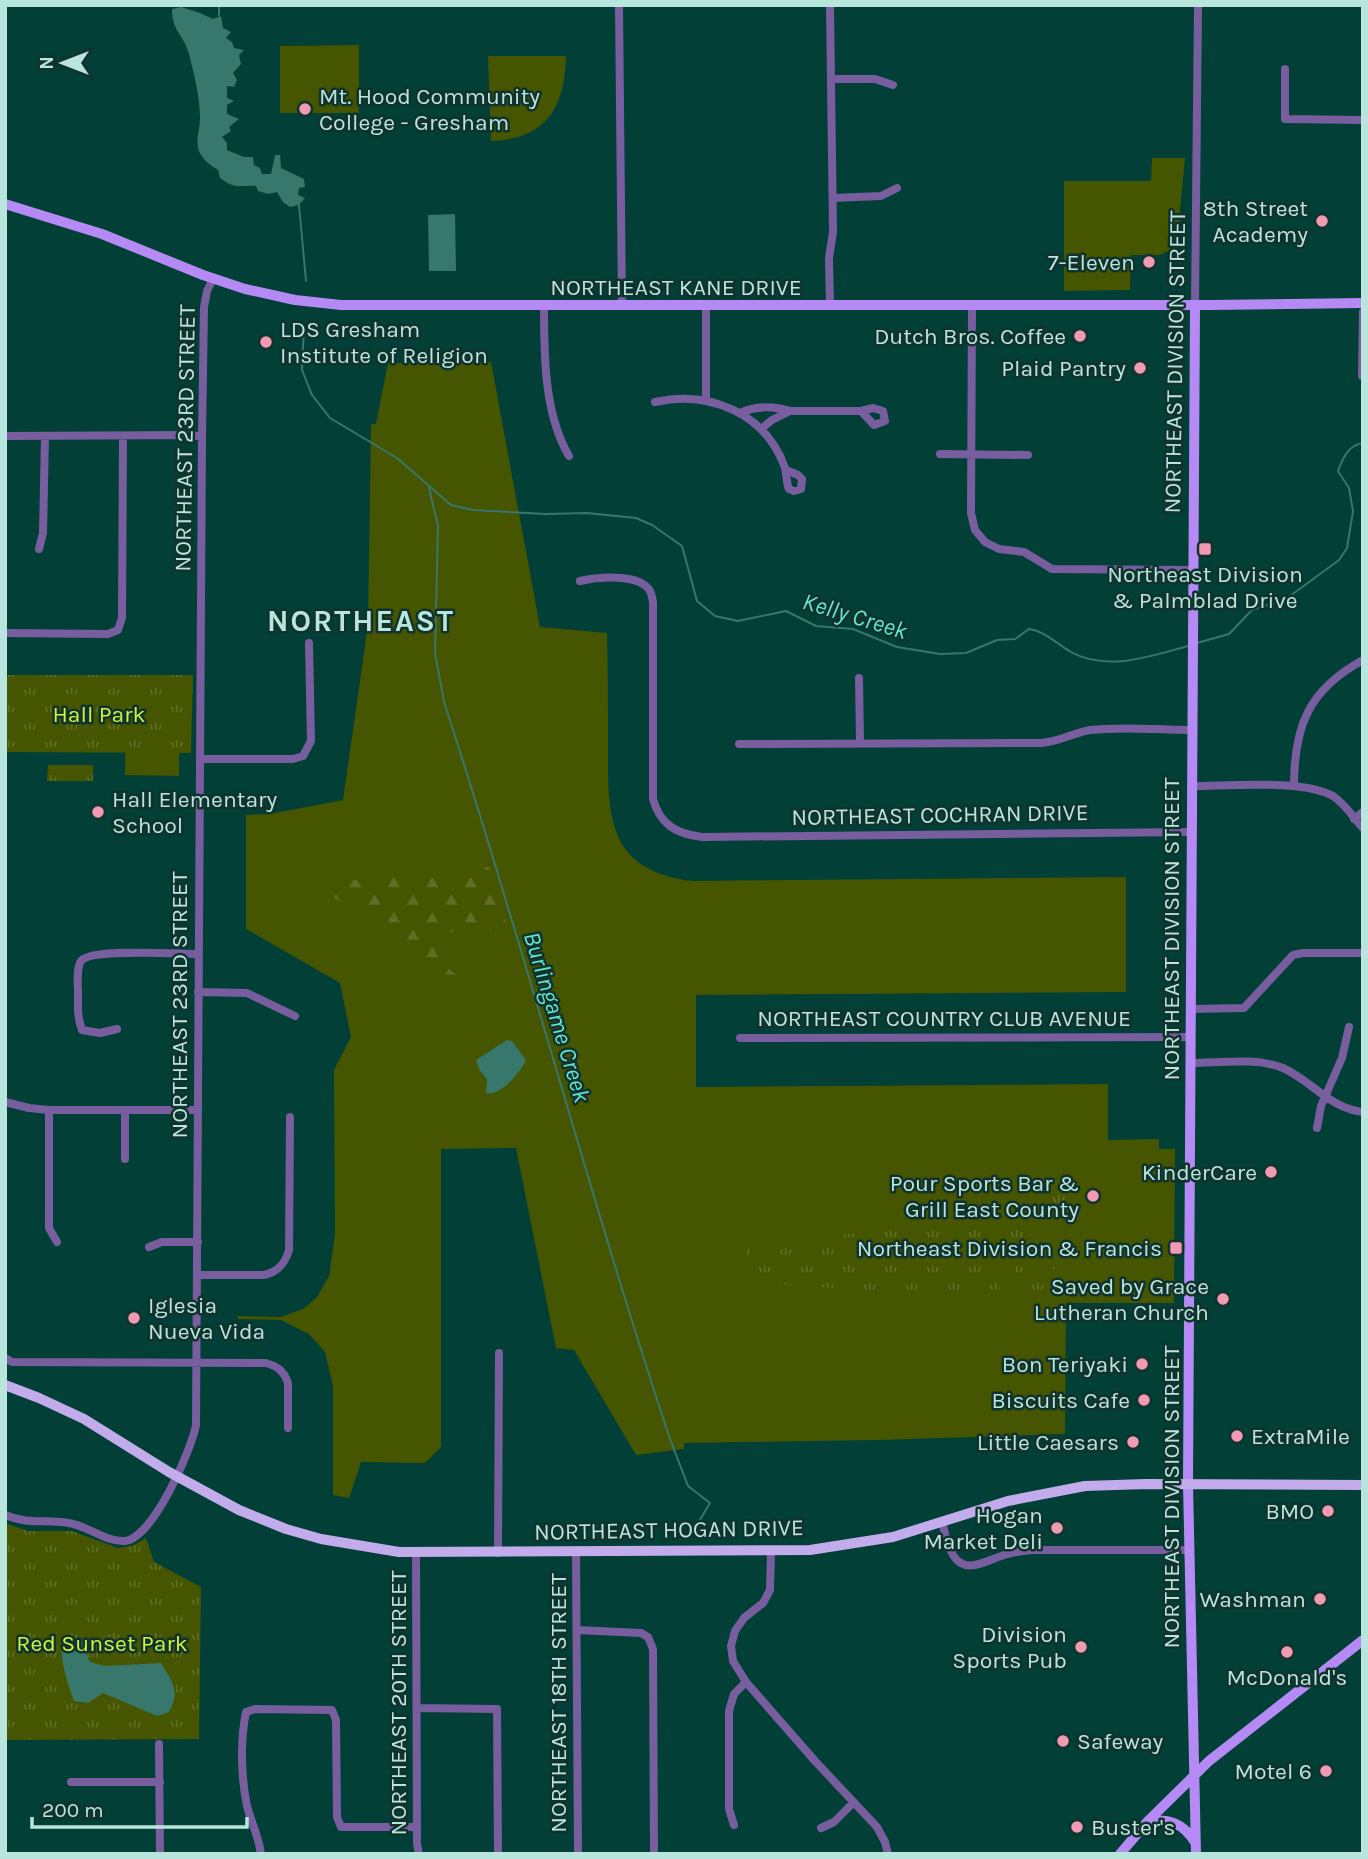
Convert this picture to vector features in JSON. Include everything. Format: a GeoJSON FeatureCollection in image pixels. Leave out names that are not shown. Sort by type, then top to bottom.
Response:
{"type":"FeatureCollection","features":[{"type":"Feature","properties":{"kind":"highway","name":"NORTHEAST HOGAN DRIVE"},"geometry":{"type":"LineString","coordinates":[[5,1385],[84,1419],[177,1477],[230,1506],[286,1529],[350,1545],[416,1553],[810,1550],[862,1544],[1008,1501],[1057,1490],[1117,1484],[1363,1485]]}},
{"type":"Feature","properties":{"kind":"main road","name":"NORTHEAST KANE DRIVE"},"geometry":{"type":"LineString","coordinates":[[5,204],[102,234],[213,279],[262,293],[341,305],[972,306],[1363,303]]}},
{"type":"Feature","properties":{"kind":"main road","name":"NORTHEAST DIVISION STREET"},"geometry":{"type":"LineString","coordinates":[[1195,305],[1188,1484],[1196,1849]]}},
{"type":"Feature","properties":{"kind":"main road"},"geometry":{"type":"LineString","coordinates":[[1120,1854],[1148,1821],[1194,1775],[1240,1735],[1363,1640]]}},
{"type":"Feature","properties":{"kind":"main road"},"geometry":{"type":"LineString","coordinates":[[1148,1821],[1177,1823],[1187,1830],[1196,1849]]}},
{"type":"Feature","properties":{"kind":"street"},"geometry":{"type":"LineString","coordinates":[[619,5],[622,306]]}},
{"type":"Feature","properties":{"kind":"street"},"geometry":{"type":"LineString","coordinates":[[830,5],[834,232],[830,258],[830,306]]}},
{"type":"Feature","properties":{"kind":"street","name":"NORTHEAST DIVISION STREET"},"geometry":{"type":"LineString","coordinates":[[1195,305],[1198,5]]}},
{"type":"Feature","properties":{"kind":"street"},"geometry":{"type":"LineString","coordinates":[[1285,69],[1285,118],[1363,120]]}},
{"type":"Feature","properties":{"kind":"street"},"geometry":{"type":"LineString","coordinates":[[831,79],[874,79],[892,85]]}},
{"type":"Feature","properties":{"kind":"street"},"geometry":{"type":"LineString","coordinates":[[833,198],[881,196],[897,188]]}},
{"type":"Feature","properties":{"kind":"street","name":"NORTHEAST 23RD STREET"},"geometry":{"type":"LineString","coordinates":[[5,1515],[26,1522],[71,1523],[111,1539],[130,1540],[147,1526],[177,1477],[192,1444],[196,1425],[202,437],[204,307],[213,279]]}},
{"type":"Feature","properties":{"kind":"street"},"geometry":{"type":"LineString","coordinates":[[544,306],[546,377],[559,440],[569,456]]}},
{"type":"Feature","properties":{"kind":"street"},"geometry":{"type":"LineString","coordinates":[[706,306],[706,399]]}},
{"type":"Feature","properties":{"kind":"street"},"geometry":{"type":"LineString","coordinates":[[972,306],[971,513],[975,530],[991,546],[1024,552],[1052,569],[1192,570]]}},
{"type":"Feature","properties":{"kind":"street"},"geometry":{"type":"LineString","coordinates":[[1362,376],[1363,312]]}},
{"type":"Feature","properties":{"kind":"street"},"geometry":{"type":"LineString","coordinates":[[655,402],[678,398],[706,399],[740,413],[761,429],[786,470]]}},
{"type":"Feature","properties":{"kind":"street"},"geometry":{"type":"LineString","coordinates":[[740,413],[755,408],[862,411]]}},
{"type":"Feature","properties":{"kind":"street"},"geometry":{"type":"LineString","coordinates":[[761,429],[790,411]]}},
{"type":"Feature","properties":{"kind":"street"},"geometry":{"type":"LineString","coordinates":[[5,436],[202,437]]}},
{"type":"Feature","properties":{"kind":"street"},"geometry":{"type":"LineString","coordinates":[[39,549],[43,533],[45,436]]}},
{"type":"Feature","properties":{"kind":"street"},"geometry":{"type":"LineString","coordinates":[[5,633],[108,634],[118,630],[122,618],[123,436]]}},
{"type":"Feature","properties":{"kind":"street"},"geometry":{"type":"LineString","coordinates":[[940,454],[1028,455]]}},
{"type":"Feature","properties":{"kind":"street","name":"NORTHEAST COCHRAN DRIVE"},"geometry":{"type":"LineString","coordinates":[[580,581],[597,577],[636,580],[650,590],[653,602],[653,799],[665,823],[680,833],[1191,832]]}},
{"type":"Feature","properties":{"kind":"street"},"geometry":{"type":"LineString","coordinates":[[200,759],[293,759],[303,756],[311,741],[309,643]]}},
{"type":"Feature","properties":{"kind":"street"},"geometry":{"type":"LineString","coordinates":[[1294,786],[1296,743],[1307,712],[1325,689],[1363,660]]}},
{"type":"Feature","properties":{"kind":"street"},"geometry":{"type":"LineString","coordinates":[[859,678],[860,743]]}},
{"type":"Feature","properties":{"kind":"street"},"geometry":{"type":"LineString","coordinates":[[739,744],[1041,743],[1104,729],[1191,730]]}},
{"type":"Feature","properties":{"kind":"street"},"geometry":{"type":"LineString","coordinates":[[1191,786],[1294,786],[1322,791],[1335,797],[1363,828]]}},
{"type":"Feature","properties":{"kind":"street"},"geometry":{"type":"LineString","coordinates":[[1354,819],[1363,812]]}},
{"type":"Feature","properties":{"kind":"street"},"geometry":{"type":"LineString","coordinates":[[117,1029],[100,1033],[82,1030],[79,1021],[78,970],[82,960],[89,955],[104,953],[198,954]]}},
{"type":"Feature","properties":{"kind":"street"},"geometry":{"type":"LineString","coordinates":[[1190,1009],[1244,1008],[1286,959],[1297,953],[1363,953]]}},
{"type":"Feature","properties":{"kind":"street"},"geometry":{"type":"LineString","coordinates":[[198,992],[247,993],[295,1016]]}},
{"type":"Feature","properties":{"kind":"street"},"geometry":{"type":"LineString","coordinates":[[1317,1128],[1324,1097],[1342,1058],[1349,1027]]}},
{"type":"Feature","properties":{"kind":"street","name":"NORTHEAST COUNTRY CLUB AVENUE"},"geometry":{"type":"LineString","coordinates":[[740,1038],[1190,1037]]}},
{"type":"Feature","properties":{"kind":"street"},"geometry":{"type":"LineString","coordinates":[[1190,1063],[1260,1063],[1280,1067],[1302,1077],[1336,1105],[1363,1112]]}},
{"type":"Feature","properties":{"kind":"street"},"geometry":{"type":"LineString","coordinates":[[5,1102],[48,1110],[198,1110]]}},
{"type":"Feature","properties":{"kind":"street"},"geometry":{"type":"LineString","coordinates":[[48,1110],[49,1228],[57,1242]]}},
{"type":"Feature","properties":{"kind":"street"},"geometry":{"type":"LineString","coordinates":[[124,1110],[125,1158]]}},
{"type":"Feature","properties":{"kind":"street"},"geometry":{"type":"LineString","coordinates":[[198,1275],[264,1275],[272,1273],[286,1259],[289,1250],[290,1116]]}},
{"type":"Feature","properties":{"kind":"street"},"geometry":{"type":"LineString","coordinates":[[149,1247],[162,1242],[198,1242]]}},
{"type":"Feature","properties":{"kind":"street"},"geometry":{"type":"LineString","coordinates":[[498,1553],[499,1353]]}},
{"type":"Feature","properties":{"kind":"street"},"geometry":{"type":"LineString","coordinates":[[5,1358],[12,1362],[266,1363],[281,1370],[288,1382],[288,1428]]}},
{"type":"Feature","properties":{"kind":"street"},"geometry":{"type":"LineString","coordinates":[[942,1522],[953,1556],[968,1566],[1032,1550],[1189,1550]]}},
{"type":"Feature","properties":{"kind":"street"},"geometry":{"type":"LineString","coordinates":[[771,1551],[768,1596],[739,1624],[733,1638],[733,1661],[746,1682],[882,1834],[888,1854]]}},
{"type":"Feature","properties":{"kind":"street","name":"NORTHEAST 18TH STREET"},"geometry":{"type":"LineString","coordinates":[[576,1552],[578,1854]]}},
{"type":"Feature","properties":{"kind":"street","name":"NORTHEAST 20TH STREET"},"geometry":{"type":"LineString","coordinates":[[416,1553],[419,1854]]}},
{"type":"Feature","properties":{"kind":"street"},"geometry":{"type":"LineString","coordinates":[[577,1630],[641,1633],[648,1637],[653,1649],[654,1854]]}},
{"type":"Feature","properties":{"kind":"street"},"geometry":{"type":"LineString","coordinates":[[734,1825],[729,1809],[729,1711],[734,1695],[746,1682]]}},
{"type":"Feature","properties":{"kind":"street"},"geometry":{"type":"LineString","coordinates":[[417,1708],[497,1709],[498,1854]]}},
{"type":"Feature","properties":{"kind":"street"},"geometry":{"type":"LineString","coordinates":[[261,1854],[244,1793],[243,1725],[246,1712],[254,1709],[332,1710],[336,1720],[337,1816],[341,1827],[417,1827]]}},
{"type":"Feature","properties":{"kind":"street"},"geometry":{"type":"LineString","coordinates":[[159,1744],[160,1854]]}},
{"type":"Feature","properties":{"kind":"street"},"geometry":{"type":"LineString","coordinates":[[71,1783],[160,1782]]}},
{"type":"Feature","properties":{"kind":"street"},"geometry":{"type":"LineString","coordinates":[[821,1828],[834,1822],[853,1803]]}},
{"type":"Feature","properties":{"kind":"green space"},"geometry":{"type":"Polygon","coordinates":[[[359,45],[359,113],[280,113],[280,46],[359,45]]]}},
{"type":"Feature","properties":{"kind":"green space"},"geometry":{"type":"Polygon","coordinates":[[[488,56],[566,56],[562,91],[549,117],[539,127],[510,139],[491,141],[488,56]]]}},
{"type":"Feature","properties":{"kind":"green space"},"geometry":{"type":"Polygon","coordinates":[[[1152,158],[1185,158],[1180,245],[1160,255],[1131,255],[1130,290],[1064,291],[1064,181],[1151,181],[1152,158]]]}},
{"type":"Feature","properties":{"kind":"green space"},"geometry":{"type":"Polygon","coordinates":[[[491,362],[540,627],[607,633],[611,814],[617,834],[627,851],[642,864],[663,875],[692,881],[1126,877],[1126,992],[696,995],[696,1087],[1108,1084],[1108,1140],[1159,1139],[1159,1149],[1175,1149],[1174,1303],[1066,1303],[1065,1434],[684,1443],[684,1449],[636,1455],[574,1350],[556,1348],[516,1148],[441,1149],[441,1447],[425,1463],[361,1462],[349,1498],[333,1495],[333,1386],[325,1352],[309,1334],[281,1320],[238,1319],[238,1316],[281,1317],[303,1309],[317,1297],[329,1276],[335,1235],[334,1070],[351,1037],[340,983],[246,929],[246,815],[270,814],[343,800],[368,625],[371,424],[376,424],[388,363],[491,362]]]}},
{"type":"Feature","properties":{"kind":"green space","name":"Hall Park"},"geometry":{"type":"Polygon","coordinates":[[[5,675],[193,675],[191,753],[5,752],[5,675]]]}},
{"type":"Feature","properties":{"kind":"green space"},"geometry":{"type":"Polygon","coordinates":[[[126,696],[180,697],[179,776],[125,775],[126,696]]]}},
{"type":"Feature","properties":{"kind":"green space"},"geometry":{"type":"Polygon","coordinates":[[[48,765],[93,765],[93,781],[47,781],[48,765]]]}},
{"type":"Feature","properties":{"kind":"green space"},"geometry":{"type":"Polygon","coordinates":[[[489,867],[508,927],[491,931],[437,934],[439,960],[462,980],[455,989],[403,955],[390,934],[333,897],[333,882],[489,867]]]}},
{"type":"Feature","properties":{"kind":"green space"},"geometry":{"type":"Polygon","coordinates":[[[1058,1176],[1068,1180],[1065,1206],[1049,1208],[1058,1176]]]}},
{"type":"Feature","properties":{"kind":"green space"},"geometry":{"type":"Polygon","coordinates":[[[1039,1219],[1042,1247],[999,1243],[1000,1298],[750,1283],[745,1244],[999,1220],[1039,1219]]]}},
{"type":"Feature","properties":{"kind":"green space"},"geometry":{"type":"Polygon","coordinates":[[[1055,1264],[1049,1299],[1015,1294],[1016,1266],[1055,1264]]]}},
{"type":"Feature","properties":{"kind":"green space","name":"Red Sunset Park"},"geometry":{"type":"Polygon","coordinates":[[[5,1523],[28,1531],[72,1531],[118,1548],[134,1545],[146,1538],[154,1562],[201,1587],[199,1739],[5,1740],[5,1523]]]}},
{"type":"Feature","properties":{"kind":"shaded area"},"geometry":{"type":"Polygon","coordinates":[[[181,7],[213,19],[221,16],[223,28],[231,32],[226,38],[232,42],[234,48],[244,50],[239,55],[241,64],[233,73],[237,80],[234,87],[227,86],[227,98],[234,101],[227,105],[227,114],[239,119],[229,127],[231,131],[222,137],[227,143],[227,150],[244,157],[253,157],[254,165],[260,168],[262,174],[271,174],[275,155],[280,155],[281,168],[304,179],[305,187],[299,188],[298,195],[305,198],[299,205],[290,207],[277,192],[268,194],[258,191],[256,186],[230,184],[220,178],[218,170],[201,154],[197,143],[200,118],[196,86],[189,54],[172,17],[172,9],[181,7]]]}},
{"type":"Feature","properties":{"kind":"shaded area"},"geometry":{"type":"Polygon","coordinates":[[[455,214],[456,271],[429,271],[428,215],[455,214]]]}},
{"type":"Feature","properties":{"kind":"shaded area"},"geometry":{"type":"Polygon","coordinates":[[[507,1040],[512,1041],[526,1060],[515,1077],[504,1087],[486,1093],[487,1079],[476,1060],[507,1040]]]}},
{"type":"Feature","properties":{"kind":"shaded area"},"geometry":{"type":"Polygon","coordinates":[[[76,1639],[82,1641],[90,1662],[105,1666],[161,1663],[175,1692],[169,1712],[157,1716],[103,1693],[88,1703],[74,1701],[65,1673],[62,1645],[76,1639]]]}},
{"type":"Feature","properties":{"kind":"waterway","name":"Kelly Creek"},"geometry":{"type":"LineString","coordinates":[[219,5],[219,15]]}},
{"type":"Feature","properties":{"kind":"waterway","name":"Kelly Creek"},"geometry":{"type":"LineString","coordinates":[[299,205],[306,281]]}},
{"type":"Feature","properties":{"kind":"waterway","name":"Kelly Creek"},"geometry":{"type":"LineString","coordinates":[[304,326],[302,370],[312,395],[330,418],[397,458],[451,505],[473,510],[587,513],[636,518],[652,525],[682,546],[697,601],[715,616],[738,621],[786,611],[816,626],[853,629],[897,647],[940,654],[966,653],[997,640],[1015,639],[1029,629],[1046,635],[1071,652],[1099,661],[1130,660],[1188,646]]}},
{"type":"Feature","properties":{"kind":"waterway","name":"Kelly Creek"},"geometry":{"type":"LineString","coordinates":[[1197,643],[1229,634],[1252,610],[1286,599],[1339,560],[1347,548],[1353,511],[1349,488],[1338,471],[1350,449],[1363,443]]}},
{"type":"Feature","properties":{"kind":"waterway","name":"Burlingame Creek"},"geometry":{"type":"LineString","coordinates":[[429,488],[438,526],[435,653],[444,702],[670,1439],[688,1486],[710,1503],[698,1523],[700,1534]]}},
{"type":"Feature","properties":{"kind":"place","name":"Mt. Hood Community College - Gresham"},"geometry":{"type":"Point","coordinates":[305,109]}},
{"type":"Feature","properties":{"kind":"place","name":"8th Street Academy"},"geometry":{"type":"Point","coordinates":[1322,221]}},
{"type":"Feature","properties":{"kind":"place","name":"7-Eleven"},"geometry":{"type":"Point","coordinates":[1149,262]}},
{"type":"Feature","properties":{"kind":"place","name":"Dutch Bros. Coffee"},"geometry":{"type":"Point","coordinates":[1080,336]}},
{"type":"Feature","properties":{"kind":"place","name":"LDS Gresham Institute of Religion"},"geometry":{"type":"Point","coordinates":[266,342]}},
{"type":"Feature","properties":{"kind":"place","name":"Plaid Pantry"},"geometry":{"type":"Point","coordinates":[1140,368]}},
{"type":"Feature","properties":{"kind":"place","name":"Northeast Division & Palmblad Drive"},"geometry":{"type":"Point","coordinates":[1205,549]}},
{"type":"Feature","properties":{"kind":"place","name":"Hall Elementary School"},"geometry":{"type":"Point","coordinates":[98,812]}},
{"type":"Feature","properties":{"kind":"place","name":"KinderCare"},"geometry":{"type":"Point","coordinates":[1271,1172]}},
{"type":"Feature","properties":{"kind":"place","name":"Pour Sports Bar & Grill East County"},"geometry":{"type":"Point","coordinates":[1093,1196]}},
{"type":"Feature","properties":{"kind":"place","name":"Northeast Division & Francis"},"geometry":{"type":"Point","coordinates":[1176,1248]}},
{"type":"Feature","properties":{"kind":"place","name":"Saved by Grace Lutheran Church"},"geometry":{"type":"Point","coordinates":[1223,1299]}},
{"type":"Feature","properties":{"kind":"place","name":"Iglesia Nueva Vida"},"geometry":{"type":"Point","coordinates":[134,1318]}},
{"type":"Feature","properties":{"kind":"place","name":"Bon Teriyaki"},"geometry":{"type":"Point","coordinates":[1142,1364]}},
{"type":"Feature","properties":{"kind":"place","name":"Biscuits Cafe"},"geometry":{"type":"Point","coordinates":[1144,1400]}},
{"type":"Feature","properties":{"kind":"place","name":"ExtraMile"},"geometry":{"type":"Point","coordinates":[1237,1436]}},
{"type":"Feature","properties":{"kind":"place","name":"Little Caesars"},"geometry":{"type":"Point","coordinates":[1133,1442]}},
{"type":"Feature","properties":{"kind":"place","name":"BMO"},"geometry":{"type":"Point","coordinates":[1328,1511]}},
{"type":"Feature","properties":{"kind":"place","name":"Hogan Market Deli"},"geometry":{"type":"Point","coordinates":[1057,1528]}},
{"type":"Feature","properties":{"kind":"place","name":"Washman"},"geometry":{"type":"Point","coordinates":[1320,1599]}},
{"type":"Feature","properties":{"kind":"place","name":"Division Sports Pub"},"geometry":{"type":"Point","coordinates":[1081,1647]}},
{"type":"Feature","properties":{"kind":"place","name":"McDonald's"},"geometry":{"type":"Point","coordinates":[1287,1652]}},
{"type":"Feature","properties":{"kind":"place","name":"Safeway"},"geometry":{"type":"Point","coordinates":[1063,1741]}},
{"type":"Feature","properties":{"kind":"place","name":"Motel 6"},"geometry":{"type":"Point","coordinates":[1326,1771]}},
{"type":"Feature","properties":{"kind":"place","name":"Buster's"},"geometry":{"type":"Point","coordinates":[1077,1827]}},
{"type":"Feature","properties":{"kind":"district","name":"NORTHEAST"},"geometry":{"type":"Point","coordinates":[361,621]}}]}
